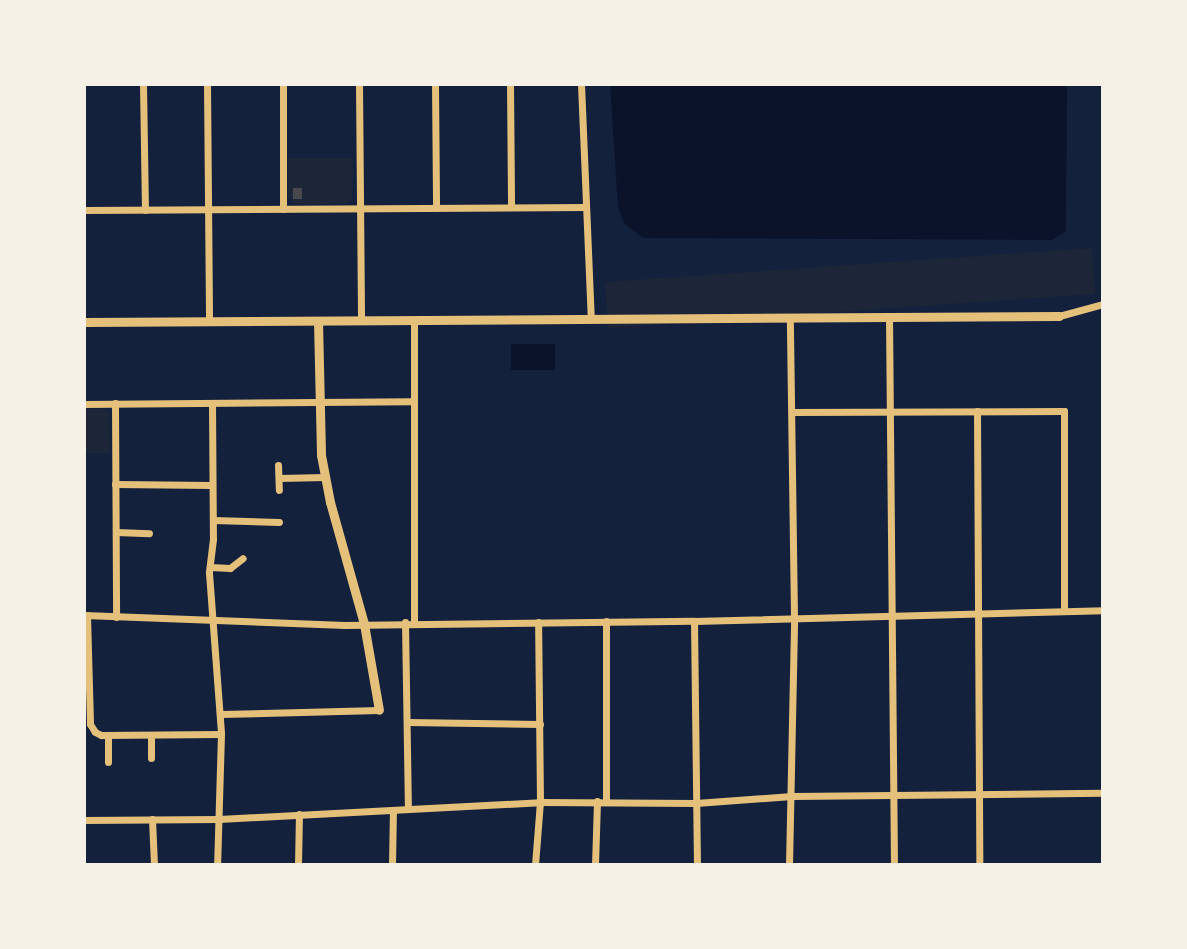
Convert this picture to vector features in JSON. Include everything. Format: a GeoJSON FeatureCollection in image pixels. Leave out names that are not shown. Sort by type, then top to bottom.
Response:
{"type":"FeatureCollection","features":[{"type":"Feature","properties":{"kind":"street"},"geometry":{"type":"LineString","coordinates":[[143,84],[145,210]]}},
{"type":"Feature","properties":{"kind":"street"},"geometry":{"type":"LineString","coordinates":[[207,84],[209,321]]}},
{"type":"Feature","properties":{"kind":"street"},"geometry":{"type":"LineString","coordinates":[[283,84],[283,209]]}},
{"type":"Feature","properties":{"kind":"street"},"geometry":{"type":"LineString","coordinates":[[359,84],[361,320]]}},
{"type":"Feature","properties":{"kind":"street"},"geometry":{"type":"LineString","coordinates":[[435,84],[436,208]]}},
{"type":"Feature","properties":{"kind":"street"},"geometry":{"type":"LineString","coordinates":[[510,84],[511,207]]}},
{"type":"Feature","properties":{"kind":"street"},"geometry":{"type":"LineString","coordinates":[[581,84],[591,319]]}},
{"type":"Feature","properties":{"kind":"street"},"geometry":{"type":"LineString","coordinates":[[84,210],[586,207]]}},
{"type":"Feature","properties":{"kind":"street"},"geometry":{"type":"LineString","coordinates":[[84,322],[1059,316],[1103,304]]}},
{"type":"Feature","properties":{"kind":"street"},"geometry":{"type":"LineString","coordinates":[[889,316],[894,865]]}},
{"type":"Feature","properties":{"kind":"street"},"geometry":{"type":"LineString","coordinates":[[789,865],[794,617],[790,317]]}},
{"type":"Feature","properties":{"kind":"street"},"geometry":{"type":"LineString","coordinates":[[408,808],[414,320]]}},
{"type":"Feature","properties":{"kind":"street"},"geometry":{"type":"LineString","coordinates":[[220,714],[379,710],[364,624],[325,477],[318,402],[318,321]]}},
{"type":"Feature","properties":{"kind":"street"},"geometry":{"type":"LineString","coordinates":[[84,404],[412,401]]}},
{"type":"Feature","properties":{"kind":"street"},"geometry":{"type":"LineString","coordinates":[[115,403],[116,617]]}},
{"type":"Feature","properties":{"kind":"street"},"geometry":{"type":"LineString","coordinates":[[212,404],[211,621],[221,734],[217,865]]}},
{"type":"Feature","properties":{"kind":"street"},"geometry":{"type":"LineString","coordinates":[[977,411],[979,865]]}},
{"type":"Feature","properties":{"kind":"street"},"geometry":{"type":"LineString","coordinates":[[792,412],[1064,411],[1064,610]]}},
{"type":"Feature","properties":{"kind":"street"},"geometry":{"type":"LineString","coordinates":[[278,465],[279,490]]}},
{"type":"Feature","properties":{"kind":"street"},"geometry":{"type":"LineString","coordinates":[[279,478],[325,477]]}},
{"type":"Feature","properties":{"kind":"street"},"geometry":{"type":"LineString","coordinates":[[115,484],[212,485]]}},
{"type":"Feature","properties":{"kind":"street"},"geometry":{"type":"LineString","coordinates":[[213,520],[279,522]]}},
{"type":"Feature","properties":{"kind":"street"},"geometry":{"type":"LineString","coordinates":[[116,532],[149,533]]}},
{"type":"Feature","properties":{"kind":"street"},"geometry":{"type":"LineString","coordinates":[[210,567],[230,568],[243,558]]}},
{"type":"Feature","properties":{"kind":"street"},"geometry":{"type":"LineString","coordinates":[[221,734],[108,735],[95,732],[90,724],[86,615],[364,624],[694,621],[1103,610]]}},
{"type":"Feature","properties":{"kind":"street"},"geometry":{"type":"LineString","coordinates":[[595,865],[602,801],[606,621]]}},
{"type":"Feature","properties":{"kind":"street"},"geometry":{"type":"LineString","coordinates":[[694,621],[697,865]]}},
{"type":"Feature","properties":{"kind":"street"},"geometry":{"type":"LineString","coordinates":[[535,865],[540,802],[538,622]]}},
{"type":"Feature","properties":{"kind":"street"},"geometry":{"type":"LineString","coordinates":[[407,722],[540,724]]}},
{"type":"Feature","properties":{"kind":"street"},"geometry":{"type":"LineString","coordinates":[[108,735],[108,762]]}},
{"type":"Feature","properties":{"kind":"street"},"geometry":{"type":"LineString","coordinates":[[151,735],[151,758]]}},
{"type":"Feature","properties":{"kind":"street"},"geometry":{"type":"LineString","coordinates":[[84,820],[219,819],[540,802],[696,803],[792,796],[1103,793]]}},
{"type":"Feature","properties":{"kind":"street"},"geometry":{"type":"LineString","coordinates":[[392,865],[393,810]]}},
{"type":"Feature","properties":{"kind":"street"},"geometry":{"type":"LineString","coordinates":[[298,865],[299,814]]}},
{"type":"Feature","properties":{"kind":"street"},"geometry":{"type":"LineString","coordinates":[[152,819],[154,865]]}},
{"type":"Feature","properties":{"kind":"shaded area"},"geometry":{"type":"Polygon","coordinates":[[[610,84],[1067,84],[1066,231],[1052,240],[643,238],[625,224],[618,208],[610,84]]]}},
{"type":"Feature","properties":{"kind":"shaded area"},"geometry":{"type":"Polygon","coordinates":[[[288,158],[353,158],[352,199],[347,204],[295,204],[288,197],[288,158]]]}},
{"type":"Feature","properties":{"kind":"shaded area"},"geometry":{"type":"Polygon","coordinates":[[[1092,248],[1095,294],[608,328],[605,282],[1092,248]]]}},
{"type":"Feature","properties":{"kind":"shaded area"},"geometry":{"type":"Polygon","coordinates":[[[511,344],[555,344],[555,370],[511,370],[511,344]]]}},
{"type":"Feature","properties":{"kind":"shaded area"},"geometry":{"type":"Polygon","coordinates":[[[84,409],[105,409],[109,413],[110,453],[84,453],[84,409]]]}},
{"type":"Feature","properties":{"kind":"building"},"geometry":{"type":"Polygon","coordinates":[[[293,188],[302,188],[302,199],[293,199],[293,188]]]}}]}
